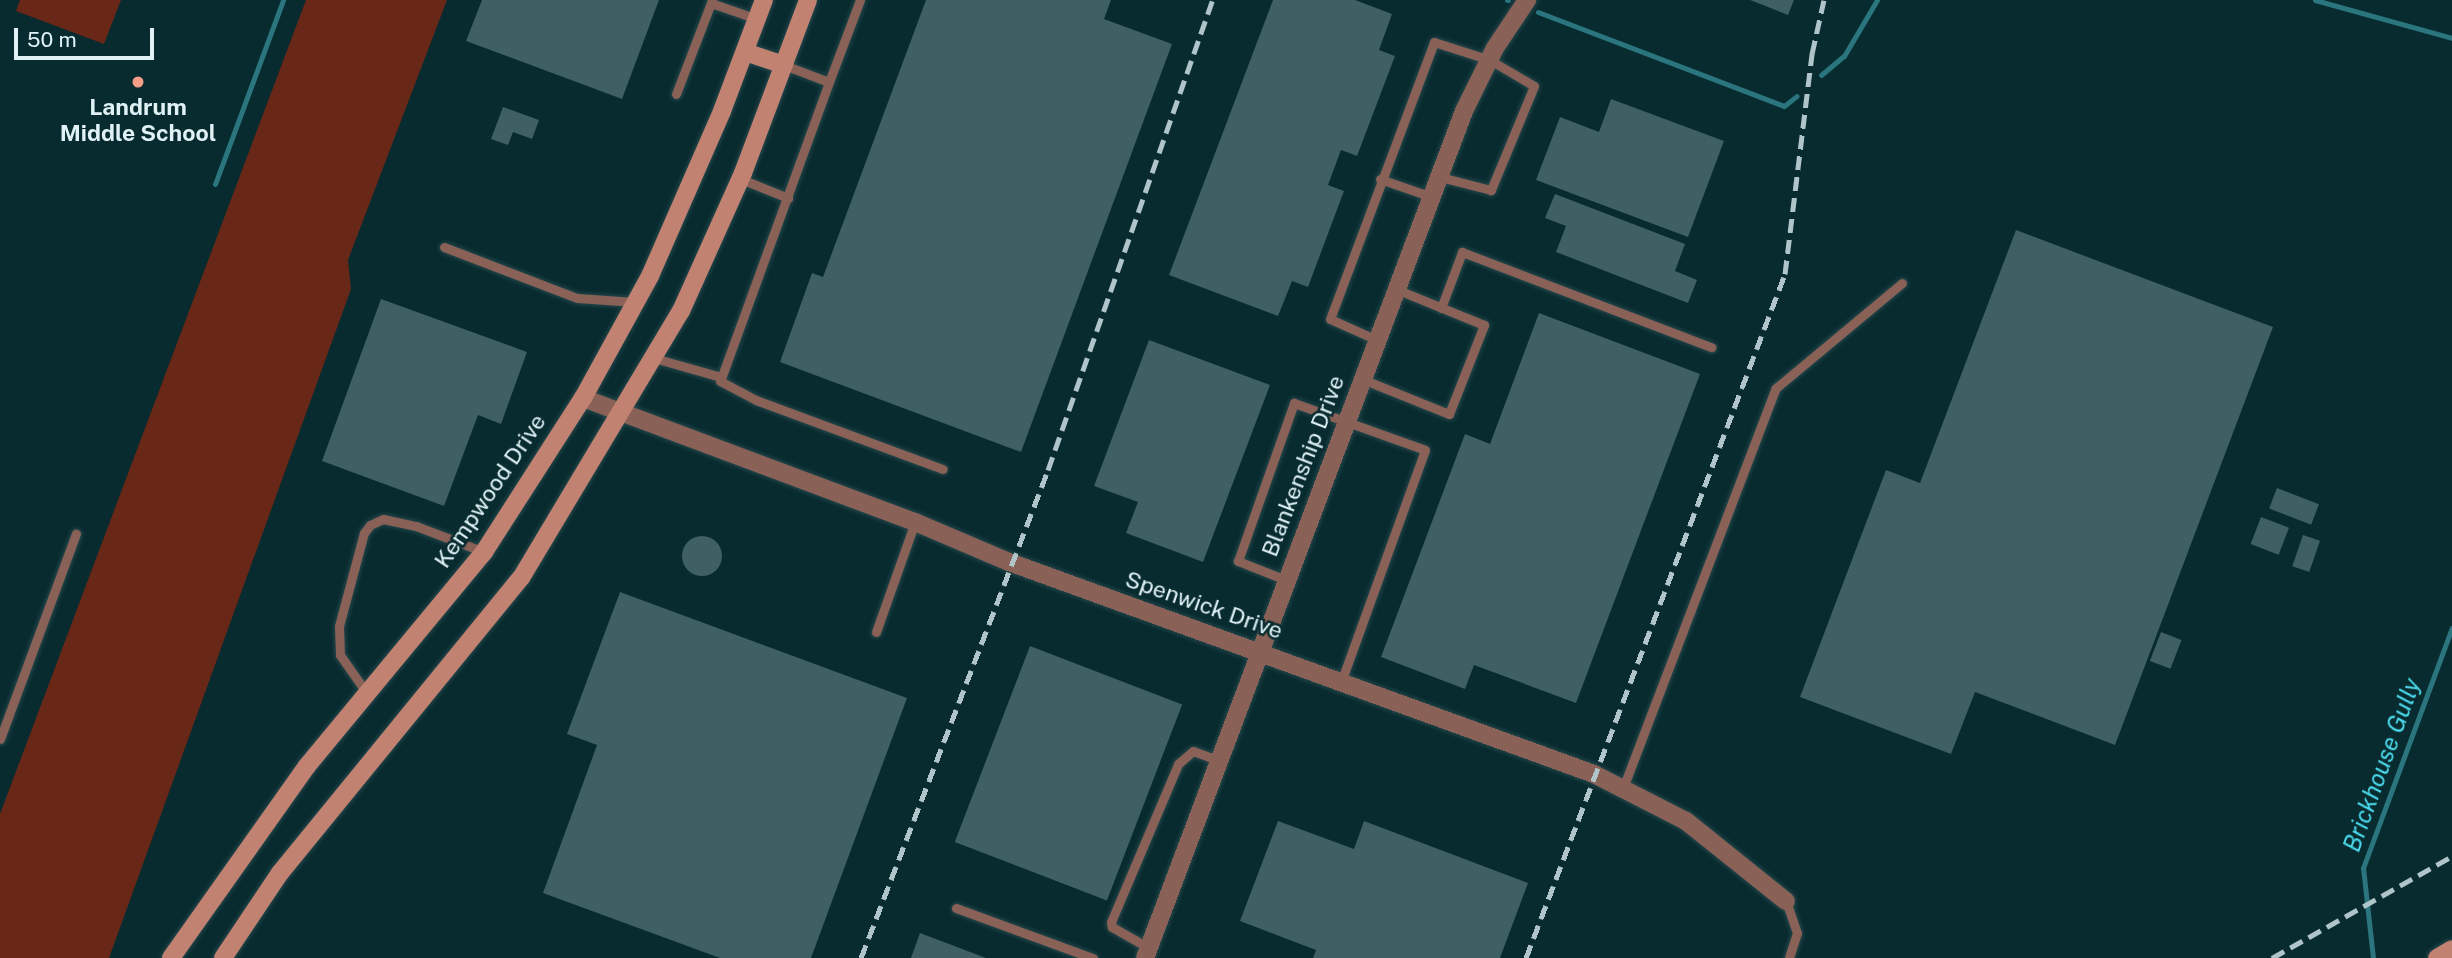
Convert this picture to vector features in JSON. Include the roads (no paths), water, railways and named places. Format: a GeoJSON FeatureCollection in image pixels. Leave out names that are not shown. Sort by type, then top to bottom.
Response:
{"type":"FeatureCollection","features":[{"type":"Feature","properties":{"kind":"main road","name":"Kempwood Drive"},"geometry":{"type":"LineString","coordinates":[[171,958],[245,848],[366,692],[484,552],[583,398],[635,302],[745,52],[764,0]]}},
{"type":"Feature","properties":{"kind":"main road"},"geometry":{"type":"LineString","coordinates":[[223,958],[280,873],[521,578],[622,413],[681,311],[741,179],[808,0]]}},
{"type":"Feature","properties":{"kind":"main road"},"geometry":{"type":"LineString","coordinates":[[745,52],[784,65]]}},
{"type":"Feature","properties":{"kind":"main road"},"geometry":{"type":"LineString","coordinates":[[2437,958],[2452,949]]}},
{"type":"Feature","properties":{"kind":"street","name":"Blankenship Drive"},"geometry":{"type":"LineString","coordinates":[[1147,953],[1258,650],[1432,197],[1490,60],[1527,0]]}},
{"type":"Feature","properties":{"kind":"street","name":"Spenwick Drive"},"geometry":{"type":"LineString","coordinates":[[583,398],[915,522],[1009,562],[1342,679],[1623,788],[1686,821],[1786,901]]}},
{"type":"Feature","properties":{"kind":"lane"},"geometry":{"type":"LineString","coordinates":[[860,0],[720,382],[755,400],[943,469]]}},
{"type":"Feature","properties":{"kind":"lane"},"geometry":{"type":"LineString","coordinates":[[676,94],[711,1],[757,19]]}},
{"type":"Feature","properties":{"kind":"lane"},"geometry":{"type":"LineString","coordinates":[[1377,340],[1330,319],[1432,43],[1490,60],[1534,86],[1491,190],[1440,177]]}},
{"type":"Feature","properties":{"kind":"lane"},"geometry":{"type":"LineString","coordinates":[[784,65],[829,82]]}},
{"type":"Feature","properties":{"kind":"lane"},"geometry":{"type":"LineString","coordinates":[[741,179],[788,198]]}},
{"type":"Feature","properties":{"kind":"lane"},"geometry":{"type":"LineString","coordinates":[[1380,179],[1432,197]]}},
{"type":"Feature","properties":{"kind":"lane"},"geometry":{"type":"LineString","coordinates":[[444,247],[578,298],[635,302]]}},
{"type":"Feature","properties":{"kind":"lane"},"geometry":{"type":"LineString","coordinates":[[1441,308],[1462,252],[1710,347]]}},
{"type":"Feature","properties":{"kind":"lane"},"geometry":{"type":"LineString","coordinates":[[1623,788],[1776,388],[1902,284]]}},
{"type":"Feature","properties":{"kind":"lane"},"geometry":{"type":"LineString","coordinates":[[1362,379],[1449,414],[1484,325],[1396,289]]}},
{"type":"Feature","properties":{"kind":"lane"},"geometry":{"type":"LineString","coordinates":[[654,358],[721,377]]}},
{"type":"Feature","properties":{"kind":"lane"},"geometry":{"type":"LineString","coordinates":[[1286,580],[1238,561],[1294,403],[1425,450],[1342,679]]}},
{"type":"Feature","properties":{"kind":"lane"},"geometry":{"type":"LineString","coordinates":[[366,692],[340,655],[340,626],[364,533],[370,525],[383,519],[405,524],[484,552]]}},
{"type":"Feature","properties":{"kind":"lane"},"geometry":{"type":"LineString","coordinates":[[876,632],[915,522]]}},
{"type":"Feature","properties":{"kind":"lane"},"geometry":{"type":"LineString","coordinates":[[0,739],[76,534]]}},
{"type":"Feature","properties":{"kind":"lane"},"geometry":{"type":"LineString","coordinates":[[1147,953],[1112,928],[1111,922],[1178,764],[1193,751],[1218,760]]}},
{"type":"Feature","properties":{"kind":"lane"},"geometry":{"type":"LineString","coordinates":[[1786,901],[1797,933],[1788,958]]}},
{"type":"Feature","properties":{"kind":"lane"},"geometry":{"type":"LineString","coordinates":[[956,908],[1093,958]]}},
{"type":"Feature","properties":{"kind":"waterway"},"geometry":{"type":"LineString","coordinates":[[215,184],[283,0]]}},
{"type":"Feature","properties":{"kind":"waterway"},"geometry":{"type":"LineString","coordinates":[[1821,75],[1844,56],[1877,0]]}},
{"type":"Feature","properties":{"kind":"waterway"},"geometry":{"type":"LineString","coordinates":[[2315,0],[2452,38]]}},
{"type":"Feature","properties":{"kind":"waterway"},"geometry":{"type":"LineString","coordinates":[[1538,12],[1784,106],[1797,96]]}},
{"type":"Feature","properties":{"kind":"waterway","name":"Brickhouse Gully"},"geometry":{"type":"LineString","coordinates":[[2373,958],[2363,868],[2452,628]]}},
{"type":"Feature","properties":{"kind":"railway"},"geometry":{"type":"LineString","coordinates":[[861,958],[1048,470],[1213,0]]}},
{"type":"Feature","properties":{"kind":"railway"},"geometry":{"type":"LineString","coordinates":[[1526,958],[1785,274],[1812,54],[1824,0]]}},
{"type":"Feature","properties":{"kind":"railway"},"geometry":{"type":"LineString","coordinates":[[2272,958],[2452,856]]}},
{"type":"Feature","properties":{"kind":"place","name":"Landrum Middle School"},"geometry":{"type":"Point","coordinates":[138,82]}}]}
